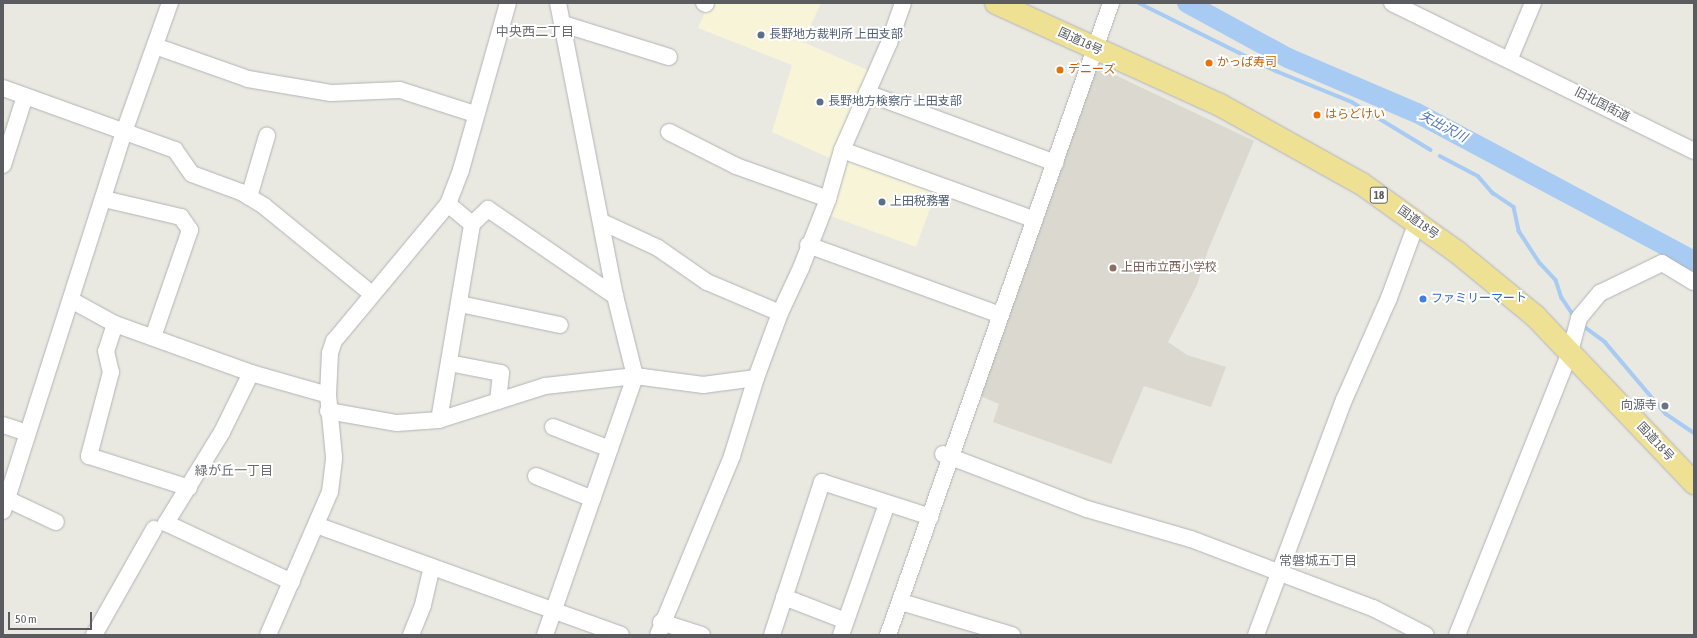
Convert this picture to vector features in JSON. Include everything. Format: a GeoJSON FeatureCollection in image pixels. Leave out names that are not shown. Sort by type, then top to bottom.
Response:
{"type":"FeatureCollection","features":[{"type":"Feature","properties":{"kind":"highway","name":"国道18号"},"geometry":{"type":"LineString","coordinates":[[996,3],[1256,124],[1362,184],[1417,222],[1497,283],[1536,316],[1694,484]]}},
{"type":"Feature","properties":{"kind":"street"},"geometry":{"type":"LineString","coordinates":[[56,522],[5,505],[124,132],[170,3]]}},
{"type":"Feature","properties":{"kind":"street"},"geometry":{"type":"LineString","coordinates":[[268,635],[330,492],[334,457],[328,403],[330,352],[334,341],[448,204],[461,170],[475,114],[508,3]]}},
{"type":"Feature","properties":{"kind":"street"},"geometry":{"type":"LineString","coordinates":[[545,635],[635,376],[615,296],[602,222],[558,3]]}},
{"type":"Feature","properties":{"kind":"street"},"geometry":{"type":"LineString","coordinates":[[702,635],[660,628],[721,485],[756,378],[780,313],[801,268],[808,245],[828,199],[842,150],[867,93],[903,3]]}},
{"type":"Feature","properties":{"kind":"street"},"geometry":{"type":"LineString","coordinates":[[888,635],[931,517],[948,455],[969,394],[1000,316],[1035,220],[1110,3]]}},
{"type":"Feature","properties":{"kind":"street","name":"旧北国街道"},"geometry":{"type":"LineString","coordinates":[[1392,3],[1510,58],[1694,151]]}},
{"type":"Feature","properties":{"kind":"street"},"geometry":{"type":"LineString","coordinates":[[1510,58],[1533,3]]}},
{"type":"Feature","properties":{"kind":"street"},"geometry":{"type":"LineString","coordinates":[[563,24],[669,57]]}},
{"type":"Feature","properties":{"kind":"street"},"geometry":{"type":"LineString","coordinates":[[155,46],[248,80],[331,93],[400,90],[475,114]]}},
{"type":"Feature","properties":{"kind":"street"},"geometry":{"type":"LineString","coordinates":[[3,88],[175,150],[192,174],[249,197],[295,231],[372,294]]}},
{"type":"Feature","properties":{"kind":"street"},"geometry":{"type":"LineString","coordinates":[[867,93],[1055,163]]}},
{"type":"Feature","properties":{"kind":"street"},"geometry":{"type":"LineString","coordinates":[[3,165],[26,96]]}},
{"type":"Feature","properties":{"kind":"street"},"geometry":{"type":"LineString","coordinates":[[669,132],[736,166],[828,199]]}},
{"type":"Feature","properties":{"kind":"street"},"geometry":{"type":"LineString","coordinates":[[249,197],[267,136]]}},
{"type":"Feature","properties":{"kind":"street"},"geometry":{"type":"LineString","coordinates":[[842,150],[1035,220]]}},
{"type":"Feature","properties":{"kind":"street"},"geometry":{"type":"LineString","coordinates":[[104,198],[181,217],[190,230],[153,337]]}},
{"type":"Feature","properties":{"kind":"street"},"geometry":{"type":"LineString","coordinates":[[448,204],[472,224]]}},
{"type":"Feature","properties":{"kind":"street"},"geometry":{"type":"LineString","coordinates":[[439,420],[460,304],[472,224],[488,209],[615,296]]}},
{"type":"Feature","properties":{"kind":"street"},"geometry":{"type":"LineString","coordinates":[[602,222],[658,248],[707,282],[780,313]]}},
{"type":"Feature","properties":{"kind":"street"},"geometry":{"type":"LineString","coordinates":[[1256,635],[1344,400],[1390,298],[1417,222]]}},
{"type":"Feature","properties":{"kind":"street"},"geometry":{"type":"LineString","coordinates":[[808,245],[1000,316]]}},
{"type":"Feature","properties":{"kind":"street"},"geometry":{"type":"LineString","coordinates":[[1457,635],[1570,352],[1577,322],[1600,293],[1662,264],[1694,282]]}},
{"type":"Feature","properties":{"kind":"street"},"geometry":{"type":"LineString","coordinates":[[71,300],[115,324],[251,373],[328,403],[398,423],[439,420],[545,386],[635,376],[703,385],[756,378]]}},
{"type":"Feature","properties":{"kind":"street"},"geometry":{"type":"LineString","coordinates":[[460,304],[560,325]]}},
{"type":"Feature","properties":{"kind":"street"},"geometry":{"type":"LineString","coordinates":[[115,324],[106,352],[111,372],[89,456],[189,488]]}},
{"type":"Feature","properties":{"kind":"street"},"geometry":{"type":"LineString","coordinates":[[449,363],[501,372],[498,401]]}},
{"type":"Feature","properties":{"kind":"street"},"geometry":{"type":"LineString","coordinates":[[251,373],[222,432],[166,524],[292,582]]}},
{"type":"Feature","properties":{"kind":"street"},"geometry":{"type":"LineString","coordinates":[[3,425],[28,433]]}},
{"type":"Feature","properties":{"kind":"street"},"geometry":{"type":"LineString","coordinates":[[553,427],[610,449]]}},
{"type":"Feature","properties":{"kind":"street"},"geometry":{"type":"LineString","coordinates":[[948,455],[1087,509],[1192,539],[1280,574],[1373,608],[1426,635]]}},
{"type":"Feature","properties":{"kind":"street"},"geometry":{"type":"LineString","coordinates":[[536,476],[593,499]]}},
{"type":"Feature","properties":{"kind":"street"},"geometry":{"type":"LineString","coordinates":[[772,635],[822,482],[931,517]]}},
{"type":"Feature","properties":{"kind":"street"},"geometry":{"type":"LineString","coordinates":[[784,597],[843,628],[887,504]]}},
{"type":"Feature","properties":{"kind":"street"},"geometry":{"type":"LineString","coordinates":[[316,525],[621,635]]}},
{"type":"Feature","properties":{"kind":"street"},"geometry":{"type":"LineString","coordinates":[[94,635],[154,529]]}},
{"type":"Feature","properties":{"kind":"street"},"geometry":{"type":"LineString","coordinates":[[411,635],[423,605],[432,567]]}},
{"type":"Feature","properties":{"kind":"street"},"geometry":{"type":"LineString","coordinates":[[901,602],[1012,635]]}},
{"type":"Feature","properties":{"kind":"shaded area"},"geometry":{"type":"Polygon","coordinates":[[[709,3],[821,3],[803,42],[872,72],[834,160],[772,132],[792,65],[698,28],[709,3]]]}},
{"type":"Feature","properties":{"kind":"shaded area","name":"上田市立西小学校"},"geometry":{"type":"Polygon","coordinates":[[[1094,65],[1254,141],[1208,250],[1197,285],[1168,342],[1187,355],[1226,367],[1211,407],[1144,386],[1111,464],[993,422],[999,404],[978,395],[1094,65]]]}},
{"type":"Feature","properties":{"kind":"shaded area","name":"上田税務署"},"geometry":{"type":"Polygon","coordinates":[[[847,156],[937,189],[916,247],[826,214],[847,156]]]}},
{"type":"Feature","properties":{"kind":"waterway"},"geometry":{"type":"LineString","coordinates":[[1139,3],[1276,71],[1352,102],[1431,150]]}},
{"type":"Feature","properties":{"kind":"waterway","name":"矢出沢川"},"geometry":{"type":"LineString","coordinates":[[1187,3],[1288,58],[1417,113],[1694,261]]}},
{"type":"Feature","properties":{"kind":"waterway"},"geometry":{"type":"LineString","coordinates":[[1440,156],[1478,176],[1493,193],[1514,207],[1519,231],[1540,263],[1556,280],[1562,298],[1574,316]]}},
{"type":"Feature","properties":{"kind":"waterway"},"geometry":{"type":"LineString","coordinates":[[1582,325],[1605,342],[1666,414],[1694,433]]}},
{"type":"Feature","properties":{"kind":"place","name":"長野地方裁判所 上田支部"},"geometry":{"type":"Point","coordinates":[761,35]}},
{"type":"Feature","properties":{"kind":"place","name":"かっぱ寿司"},"geometry":{"type":"Point","coordinates":[1209,63]}},
{"type":"Feature","properties":{"kind":"place","name":"デニーズ"},"geometry":{"type":"Point","coordinates":[1060,70]}},
{"type":"Feature","properties":{"kind":"place","name":"長野地方検察庁 上田支部"},"geometry":{"type":"Point","coordinates":[820,102]}},
{"type":"Feature","properties":{"kind":"place","name":"はらどけい"},"geometry":{"type":"Point","coordinates":[1317,115]}},
{"type":"Feature","properties":{"kind":"place","name":"上田税務署"},"geometry":{"type":"Point","coordinates":[882,202]}},
{"type":"Feature","properties":{"kind":"place","name":"上田市立西小学校"},"geometry":{"type":"Point","coordinates":[1113,268]}},
{"type":"Feature","properties":{"kind":"place","name":"ファミリーマート"},"geometry":{"type":"Point","coordinates":[1423,299]}},
{"type":"Feature","properties":{"kind":"place","name":"向源寺"},"geometry":{"type":"Point","coordinates":[1665,406]}},
{"type":"Feature","properties":{"kind":"district","name":"中央西二丁目"},"geometry":{"type":"Point","coordinates":[535,32]}},
{"type":"Feature","properties":{"kind":"district","name":"緑が丘一丁目"},"geometry":{"type":"Point","coordinates":[234,471]}},
{"type":"Feature","properties":{"kind":"district","name":"常磐城五丁目"},"geometry":{"type":"Point","coordinates":[1318,561]}}]}
